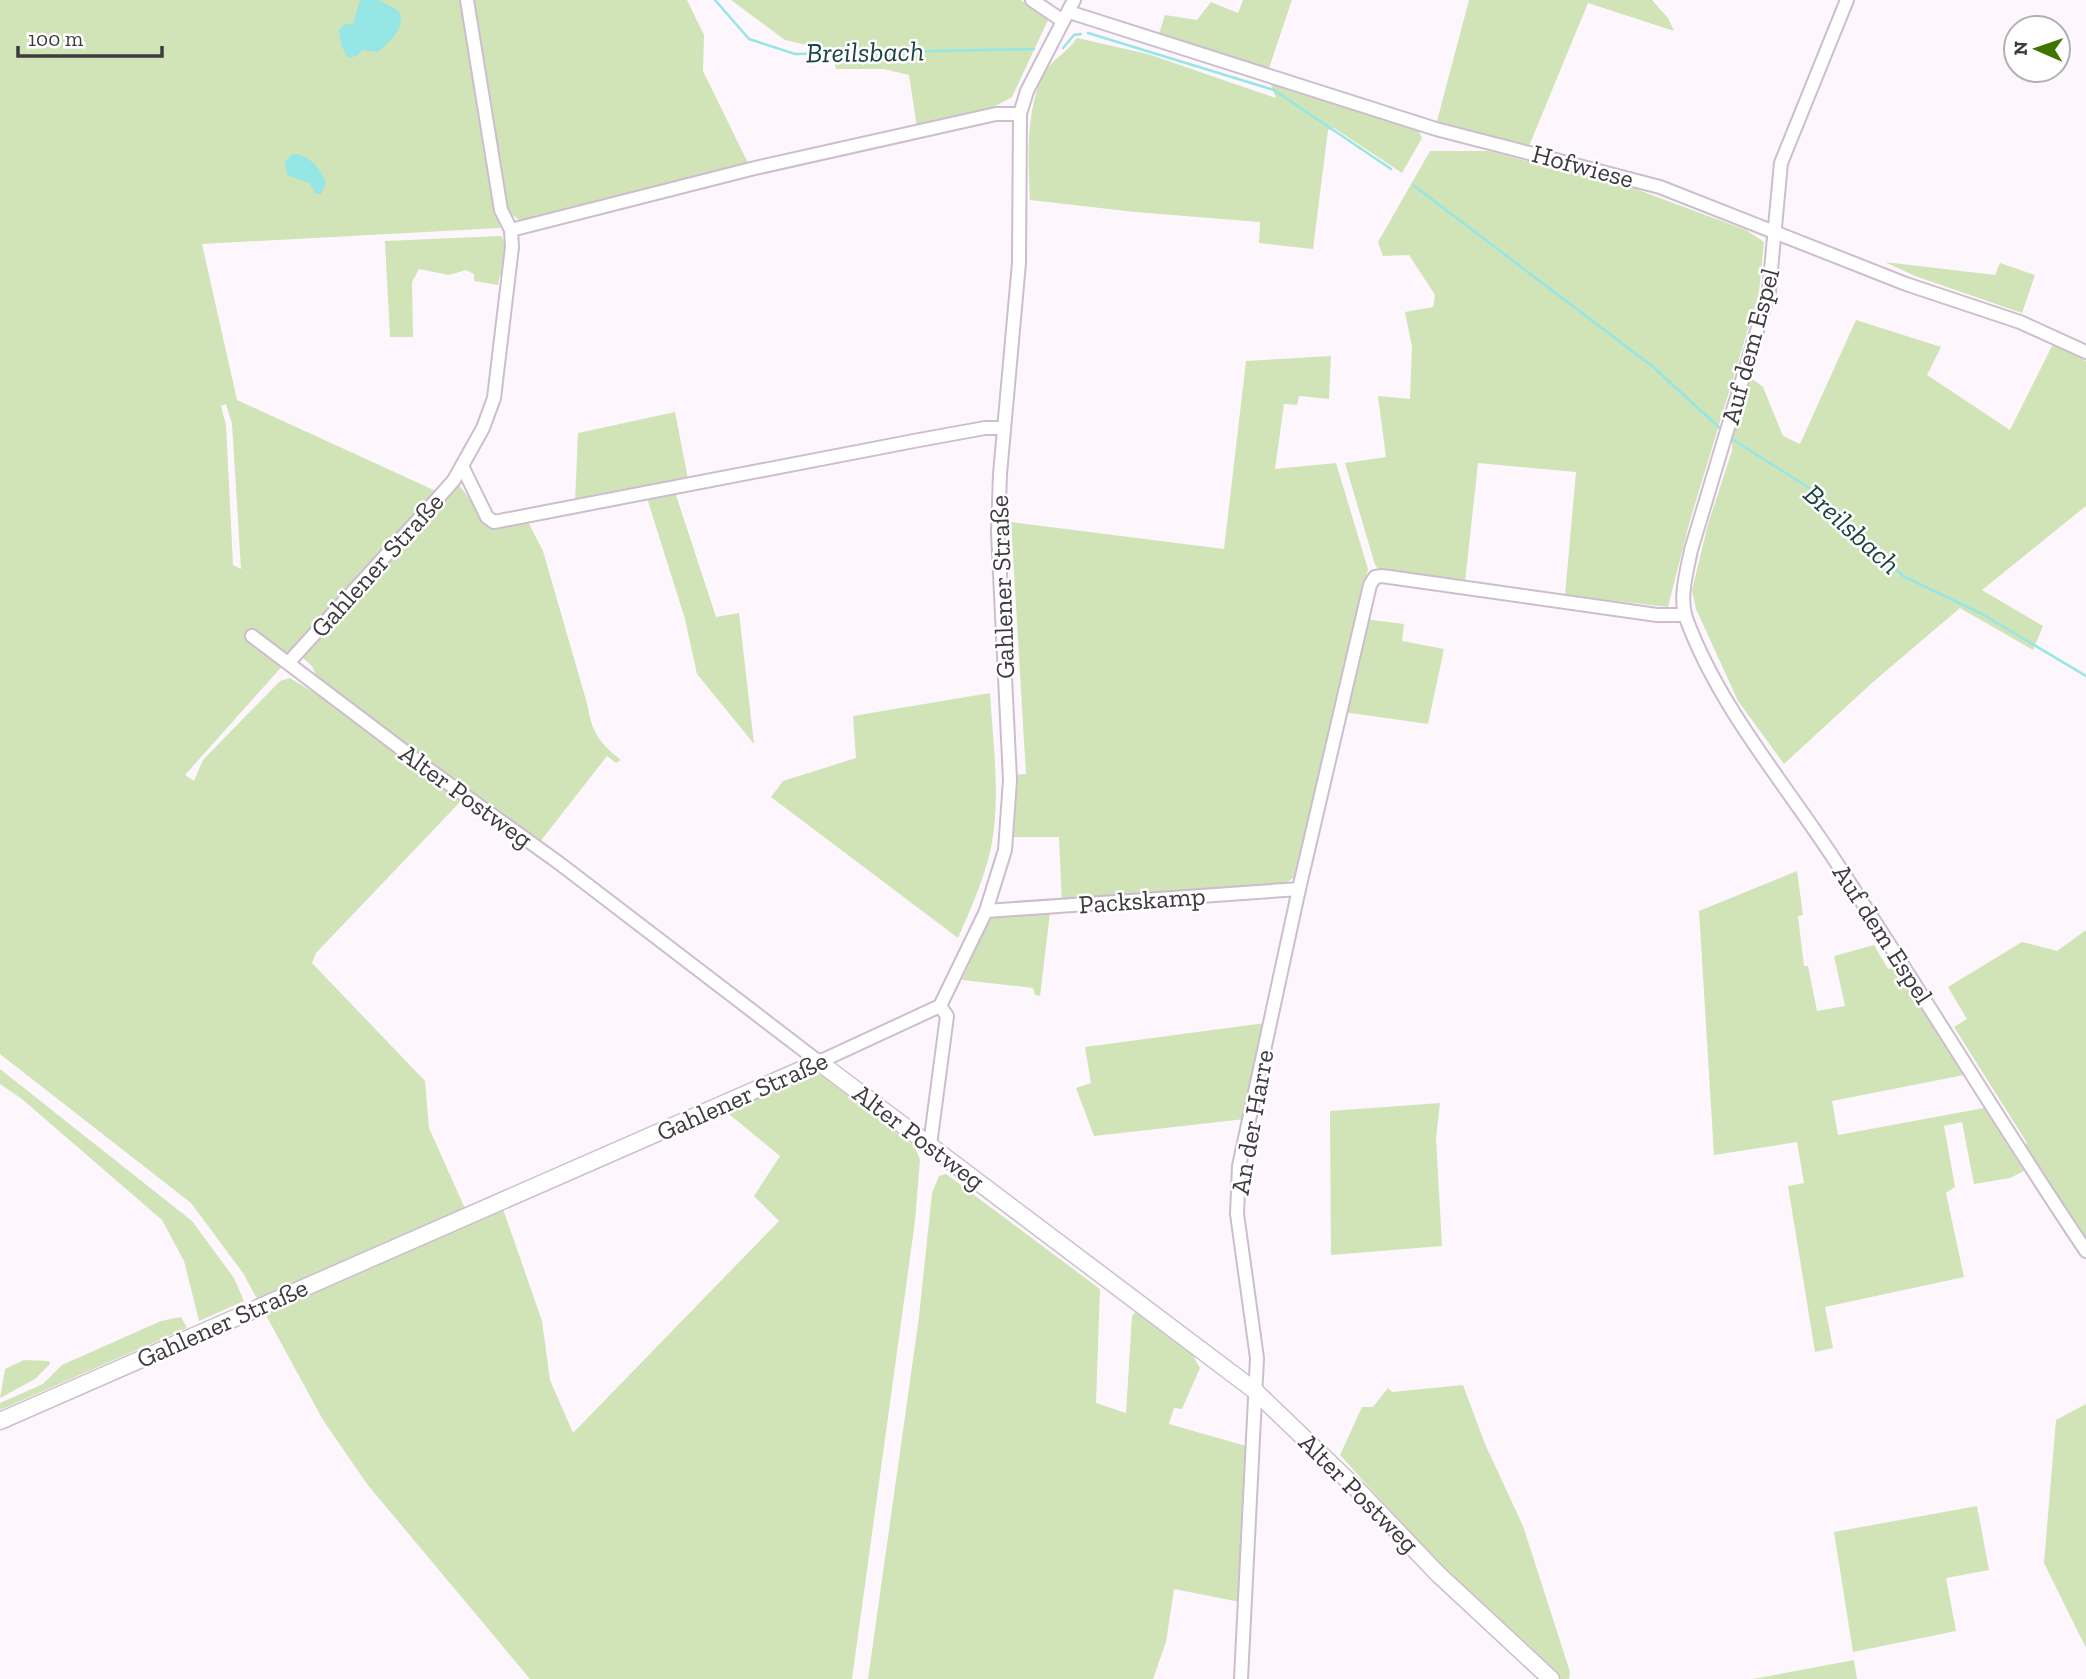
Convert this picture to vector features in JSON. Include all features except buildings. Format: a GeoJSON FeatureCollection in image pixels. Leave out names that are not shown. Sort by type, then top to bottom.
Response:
{"type":"FeatureCollection","features":[{"type":"Feature","properties":{"kind":"main road","name":"Alter Postweg"},"geometry":{"type":"LineString","coordinates":[[819,1062],[1254,1390],[1357,1489],[1448,1584],[1551,1679]]}},
{"type":"Feature","properties":{"kind":"main road","name":"Gahlener Straße"},"geometry":{"type":"LineString","coordinates":[[0,1421],[819,1062]]}},
{"type":"Feature","properties":{"kind":"street","name":"Gahlener Straße"},"geometry":{"type":"LineString","coordinates":[[289,662],[431,506],[462,466],[483,428],[494,398],[508,289],[511,230],[501,210],[467,0]]}},
{"type":"Feature","properties":{"kind":"street","name":"Hofwiese"},"geometry":{"type":"LineString","coordinates":[[1032,0],[1436,129],[1660,187],[1906,284],[2020,322],[2086,352]]}},
{"type":"Feature","properties":{"kind":"street","name":"Auf dem Espel"},"geometry":{"type":"LineString","coordinates":[[1847,0],[1781,163],[1769,291],[1691,550],[1684,589],[1685,615],[1706,664],[1735,715],[1847,878],[2023,1158],[2086,1251]]}},
{"type":"Feature","properties":{"kind":"street","name":"Gahlener Straße"},"geometry":{"type":"LineString","coordinates":[[819,1062],[940,1006],[986,911],[1003,859],[1009,806],[998,532],[1004,428],[1019,263],[1020,114],[1027,91],[1069,11]]}},
{"type":"Feature","properties":{"kind":"street"},"geometry":{"type":"LineString","coordinates":[[511,230],[755,168],[996,114],[1020,114]]}},
{"type":"Feature","properties":{"kind":"street","name":"Gahlener Straße"},"geometry":{"type":"LineString","coordinates":[[462,466],[487,517],[497,522],[985,428],[1004,428]]}},
{"type":"Feature","properties":{"kind":"street","name":"An der Harre"},"geometry":{"type":"LineString","coordinates":[[1241,1679],[1256,1340],[1237,1214],[1239,1166],[1299,889],[1370,585],[1375,578],[1584,602],[1657,615],[1685,615]]}},
{"type":"Feature","properties":{"kind":"street","name":"Alter Postweg"},"geometry":{"type":"LineString","coordinates":[[252,636],[819,1062]]}},
{"type":"Feature","properties":{"kind":"street","name":"Packskamp"},"geometry":{"type":"LineString","coordinates":[[986,911],[1299,889]]}},
{"type":"Feature","properties":{"kind":"street"},"geometry":{"type":"LineString","coordinates":[[930,1145],[947,1016],[940,1006]]}},
{"type":"Feature","properties":{"kind":"green space"},"geometry":{"type":"Polygon","coordinates":[[[0,0],[464,0],[500,228],[202,244],[237,400],[438,492],[185,775],[194,781],[203,760],[280,681],[290,678],[328,701],[461,801],[316,953],[312,963],[425,1081],[429,1128],[471,1222],[503,1209],[542,1321],[550,1380],[573,1433],[779,1221],[754,1196],[780,1156],[724,1110],[810,1073],[830,1077],[830,1082],[915,1147],[920,1160],[915,1221],[852,1679],[530,1679],[367,1484],[323,1420],[243,1273],[191,1203],[0,1054],[0,0]],[[226,404],[221,406],[226,425],[233,565],[241,569],[232,424],[226,404]]]}},
{"type":"Feature","properties":{"kind":"green space"},"geometry":{"type":"Polygon","coordinates":[[[471,0],[687,0],[704,35],[703,71],[749,165],[522,223],[506,209],[471,0]]]}},
{"type":"Feature","properties":{"kind":"green space"},"geometry":{"type":"Polygon","coordinates":[[[731,0],[1021,0],[1048,20],[1012,97],[988,110],[917,127],[909,75],[884,69],[836,69],[832,51],[817,51],[811,46],[785,40],[731,0]]]}},
{"type":"Feature","properties":{"kind":"green space"},"geometry":{"type":"Polygon","coordinates":[[[1243,0],[1292,0],[1269,68],[1159,34],[1165,15],[1197,20],[1211,2],[1238,13],[1243,0]]]}},
{"type":"Feature","properties":{"kind":"green space"},"geometry":{"type":"Polygon","coordinates":[[[1469,0],[1652,0],[1668,18],[1674,31],[1588,3],[1529,146],[1437,121],[1469,0]]]}},
{"type":"Feature","properties":{"kind":"green space"},"geometry":{"type":"Polygon","coordinates":[[[1077,38],[1148,54],[1276,98],[1269,80],[1411,127],[1419,131],[1422,138],[1402,173],[1334,128],[1328,130],[1313,249],[1259,243],[1260,222],[1030,200],[1030,127],[1037,89],[1054,61],[1077,38]]]}},
{"type":"Feature","properties":{"kind":"green space"},"geometry":{"type":"Polygon","coordinates":[[[1430,151],[1488,151],[1633,188],[1746,230],[1764,242],[1759,293],[1689,524],[1668,607],[1565,595],[1576,472],[1478,463],[1465,582],[1379,570],[1375,565],[1345,463],[1386,457],[1378,396],[1410,399],[1412,347],[1405,312],[1433,307],[1435,295],[1409,255],[1383,256],[1378,242],[1430,151]]]}},
{"type":"Feature","properties":{"kind":"green space"},"geometry":{"type":"Polygon","coordinates":[[[501,236],[508,247],[507,275],[500,275],[498,285],[474,281],[474,274],[466,270],[449,275],[419,269],[412,282],[413,337],[390,337],[385,241],[501,236]]]}},
{"type":"Feature","properties":{"kind":"green space"},"geometry":{"type":"Polygon","coordinates":[[[1885,262],[1995,275],[2000,263],[2035,275],[2022,313],[1915,276],[1885,262]]]}},
{"type":"Feature","properties":{"kind":"green space"},"geometry":{"type":"Polygon","coordinates":[[[1856,320],[1941,347],[1927,375],[2010,430],[2053,344],[2086,361],[2086,506],[1982,590],[2043,626],[2033,650],[1960,608],[1873,682],[1784,764],[1738,701],[1696,609],[1692,590],[1708,524],[1732,451],[1732,437],[1751,378],[1763,387],[1783,436],[1800,444],[1856,320]]]}},
{"type":"Feature","properties":{"kind":"green space"},"geometry":{"type":"Polygon","coordinates":[[[1331,356],[1329,399],[1299,396],[1297,405],[1284,404],[1275,469],[1336,463],[1368,569],[1297,876],[1285,883],[1062,904],[1059,837],[1014,837],[1014,775],[1026,774],[1011,522],[1224,549],[1246,361],[1331,356]]]}},
{"type":"Feature","properties":{"kind":"green space"},"geometry":{"type":"Polygon","coordinates":[[[675,412],[688,479],[575,503],[578,433],[675,412]]]}},
{"type":"Feature","properties":{"kind":"green space"},"geometry":{"type":"Polygon","coordinates":[[[457,482],[489,525],[527,520],[543,551],[592,724],[603,744],[621,760],[616,763],[607,756],[540,842],[319,683],[312,666],[304,659],[305,650],[411,537],[457,482]]]}},
{"type":"Feature","properties":{"kind":"green space"},"geometry":{"type":"Polygon","coordinates":[[[674,489],[716,617],[739,613],[754,744],[697,674],[685,619],[646,495],[674,489]]]}},
{"type":"Feature","properties":{"kind":"green space"},"geometry":{"type":"Polygon","coordinates":[[[1364,619],[1404,624],[1402,641],[1444,649],[1428,724],[1343,712],[1364,619]]]}},
{"type":"Feature","properties":{"kind":"green space"},"geometry":{"type":"Polygon","coordinates":[[[990,693],[995,770],[994,829],[985,871],[958,938],[771,797],[783,781],[856,758],[853,716],[990,693]]]}},
{"type":"Feature","properties":{"kind":"green space"},"geometry":{"type":"Polygon","coordinates":[[[1797,871],[1803,915],[1798,916],[1804,966],[1808,966],[1817,1011],[1845,1006],[1834,956],[1874,945],[1888,969],[1899,966],[1964,1075],[1832,1101],[1838,1135],[1984,1108],[2024,1171],[2010,1178],[1974,1184],[1962,1122],[1944,1126],[1955,1187],[1946,1193],[1964,1277],[1825,1307],[1833,1348],[1815,1352],[1788,1186],[1804,1183],[1797,1142],[1714,1155],[1699,911],[1797,871]]]}},
{"type":"Feature","properties":{"kind":"green space"},"geometry":{"type":"Polygon","coordinates":[[[1050,913],[1040,996],[1035,995],[1033,988],[962,980],[991,916],[1050,913]]]}},
{"type":"Feature","properties":{"kind":"green space"},"geometry":{"type":"Polygon","coordinates":[[[2086,930],[2086,1242],[2022,1146],[2027,1143],[1954,1027],[1967,1019],[1948,987],[2022,942],[2057,951],[2086,930]]]}},
{"type":"Feature","properties":{"kind":"green space"},"geometry":{"type":"Polygon","coordinates":[[[1265,1023],[1245,1119],[1094,1136],[1076,1088],[1091,1083],[1085,1047],[1265,1023]]]}},
{"type":"Feature","properties":{"kind":"green space"},"geometry":{"type":"Polygon","coordinates":[[[0,1069],[192,1221],[234,1278],[244,1301],[199,1321],[184,1261],[162,1220],[22,1099],[0,1084],[0,1069]]]}},
{"type":"Feature","properties":{"kind":"green space"},"geometry":{"type":"Polygon","coordinates":[[[1440,1103],[1436,1138],[1442,1246],[1331,1255],[1330,1111],[1440,1103]]]}},
{"type":"Feature","properties":{"kind":"green space"},"geometry":{"type":"Polygon","coordinates":[[[946,1174],[1100,1289],[1096,1403],[1126,1413],[1132,1316],[1135,1312],[1192,1354],[1200,1368],[1182,1409],[1174,1408],[1169,1424],[1246,1446],[1240,1602],[1174,1589],[1166,1642],[1153,1679],[868,1679],[919,1317],[932,1193],[939,1176],[946,1174]]]}},
{"type":"Feature","properties":{"kind":"green space"},"geometry":{"type":"Polygon","coordinates":[[[181,1317],[187,1328],[0,1410],[0,1403],[43,1384],[62,1365],[161,1321],[181,1317]]]}},
{"type":"Feature","properties":{"kind":"green space"},"geometry":{"type":"Polygon","coordinates":[[[24,1360],[49,1361],[50,1364],[35,1379],[0,1398],[5,1369],[24,1360]]]}},
{"type":"Feature","properties":{"kind":"green space"},"geometry":{"type":"Polygon","coordinates":[[[1463,1385],[1485,1444],[1523,1526],[1570,1672],[1569,1679],[1556,1679],[1462,1590],[1340,1455],[1362,1407],[1373,1407],[1388,1388],[1392,1392],[1463,1385]]]}},
{"type":"Feature","properties":{"kind":"green space"},"geometry":{"type":"Polygon","coordinates":[[[2086,1404],[2086,1648],[2044,1563],[2056,1420],[2086,1404]]]}},
{"type":"Feature","properties":{"kind":"green space"},"geometry":{"type":"Polygon","coordinates":[[[1977,1506],[1989,1570],[1946,1578],[1956,1631],[1853,1652],[1834,1532],[1977,1506]]]}},
{"type":"Feature","properties":{"kind":"green space"},"geometry":{"type":"Polygon","coordinates":[[[1854,1660],[1857,1679],[1753,1679],[1854,1660]]]}},
{"type":"Feature","properties":{"kind":"water"},"geometry":{"type":"Polygon","coordinates":[[[360,0],[379,0],[399,11],[401,23],[396,34],[378,52],[363,50],[348,58],[341,45],[339,30],[345,24],[353,24],[360,0]]]}},
{"type":"Feature","properties":{"kind":"water"},"geometry":{"type":"Polygon","coordinates":[[[293,154],[309,159],[321,173],[326,183],[321,194],[316,194],[309,183],[287,175],[285,161],[293,154]]]}},
{"type":"Feature","properties":{"kind":"waterway","name":"Breilsbach"},"geometry":{"type":"LineString","coordinates":[[715,0],[749,39],[795,54],[1034,49]]}},
{"type":"Feature","properties":{"kind":"waterway","name":"Breilsbach"},"geometry":{"type":"LineString","coordinates":[[1088,33],[1274,90],[1391,169]]}},
{"type":"Feature","properties":{"kind":"waterway","name":"Breilsbach"},"geometry":{"type":"LineString","coordinates":[[1063,48],[1074,35],[1081,34]]}},
{"type":"Feature","properties":{"kind":"waterway","name":"Breilsbach"},"geometry":{"type":"LineString","coordinates":[[1413,185],[1652,366],[1721,429]]}},
{"type":"Feature","properties":{"kind":"waterway","name":"Breilsbach"},"geometry":{"type":"LineString","coordinates":[[1732,439],[1822,496],[1903,576],[1982,614],[2086,676]]}}]}
